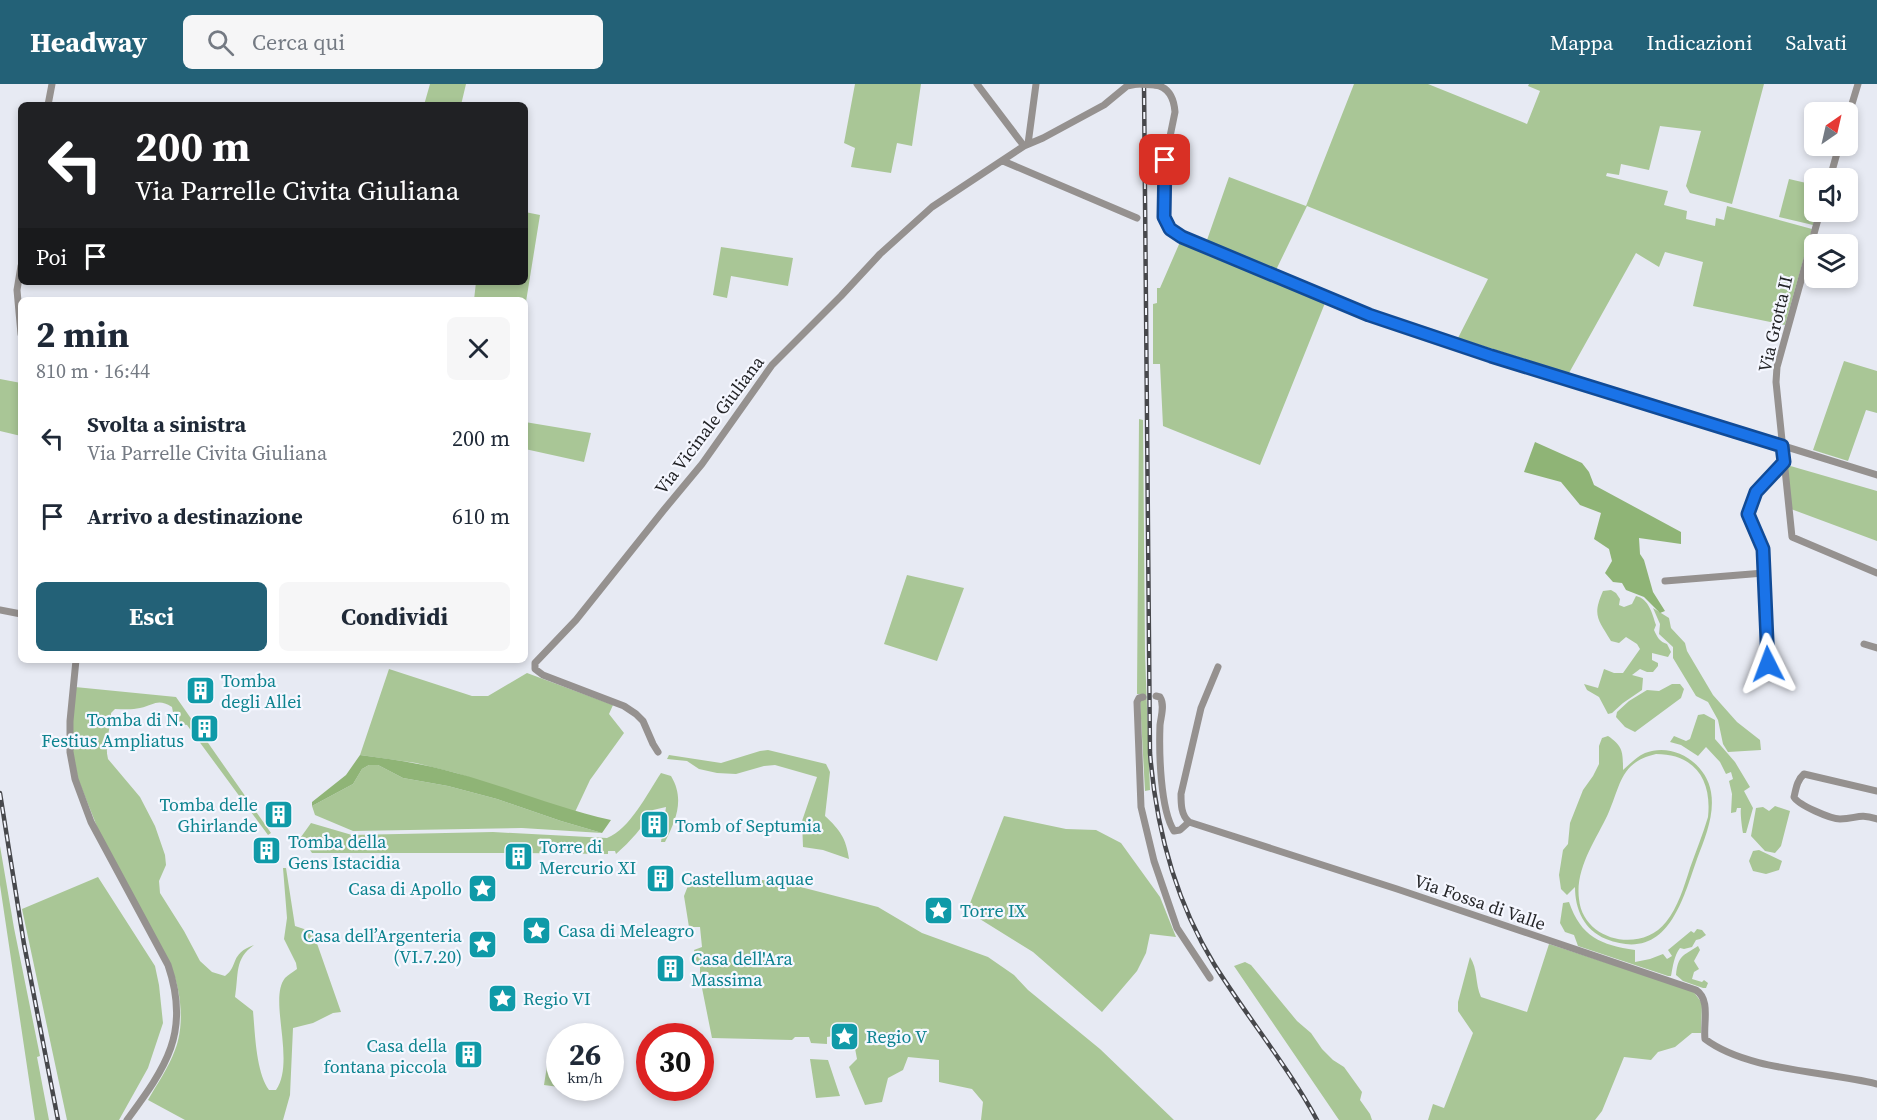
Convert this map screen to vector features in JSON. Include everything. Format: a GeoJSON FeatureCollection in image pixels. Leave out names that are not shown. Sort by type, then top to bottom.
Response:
{"type":"FeatureCollection","features":[{"type":"Feature","properties":{"kind":"street"},"geometry":{"type":"LineString","coordinates":[[49,102],[52,84]]}},
{"type":"Feature","properties":{"kind":"street"},"geometry":{"type":"LineString","coordinates":[[977,84],[1026,145]]}},
{"type":"Feature","properties":{"kind":"street"},"geometry":{"type":"LineString","coordinates":[[1026,145],[1036,84]]}},
{"type":"Feature","properties":{"kind":"street"},"geometry":{"type":"LineString","coordinates":[[1137,84],[1164,86],[1173,99],[1175,112],[1165,160],[1164,217],[1166,224],[1176,233],[1369,315],[1491,356],[1877,475]]}},
{"type":"Feature","properties":{"kind":"street","name":"Via Vicinale Giuliana"},"geometry":{"type":"LineString","coordinates":[[658,752],[643,721],[636,714],[624,706],[543,675],[535,669],[535,663],[576,620],[702,464],[749,395],[784,353],[842,296],[865,269],[932,207],[1026,145],[1104,105],[1127,86],[1137,84]]}},
{"type":"Feature","properties":{"kind":"street"},"geometry":{"type":"LineString","coordinates":[[1853,102],[1858,84]]}},
{"type":"Feature","properties":{"kind":"street"},"geometry":{"type":"LineString","coordinates":[[1004,160],[1137,218]]}},
{"type":"Feature","properties":{"kind":"street","name":"Via Grotta II"},"geometry":{"type":"LineString","coordinates":[[1817,222],[1777,367],[1776,382],[1792,537],[1877,573]]}},
{"type":"Feature","properties":{"kind":"street"},"geometry":{"type":"LineString","coordinates":[[18,284],[18,301]]}},
{"type":"Feature","properties":{"kind":"street"},"geometry":{"type":"LineString","coordinates":[[1768,664],[1763,549],[1748,514],[1756,492],[1784,462]]}},
{"type":"Feature","properties":{"kind":"street"},"geometry":{"type":"LineString","coordinates":[[1665,581],[1764,573]]}},
{"type":"Feature","properties":{"kind":"street"},"geometry":{"type":"LineString","coordinates":[[0,610],[18,613]]}},
{"type":"Feature","properties":{"kind":"street"},"geometry":{"type":"LineString","coordinates":[[1864,644],[1877,648]]}},
{"type":"Feature","properties":{"kind":"street"},"geometry":{"type":"LineString","coordinates":[[76,663],[70,721],[70,752],[75,779],[91,822],[168,965],[174,982],[177,1002],[177,1027],[169,1056],[127,1120]]}},
{"type":"Feature","properties":{"kind":"street"},"geometry":{"type":"LineString","coordinates":[[1189,822],[1185,819],[1181,809],[1181,794],[1201,708],[1218,667]]}},
{"type":"Feature","properties":{"kind":"street","name":"Via Fossa di Valle"},"geometry":{"type":"LineString","coordinates":[[1156,696],[1163,701],[1160,725],[1162,770],[1165,801],[1170,824],[1174,831],[1180,830],[1189,822],[1696,990],[1701,993],[1705,1004],[1705,1039],[1712,1045],[1761,1063],[1877,1084]]}},
{"type":"Feature","properties":{"kind":"street"},"geometry":{"type":"LineString","coordinates":[[1143,697],[1137,702],[1142,807],[1154,861],[1177,928],[1210,978]]}},
{"type":"Feature","properties":{"kind":"street"},"geometry":{"type":"LineString","coordinates":[[1877,791],[1804,774],[1800,777],[1794,797],[1799,804],[1838,819],[1861,815],[1877,819]]}},
{"type":"Feature","properties":{"kind":"green space"},"geometry":{"type":"Polygon","coordinates":[[[430,84],[466,84],[462,102],[425,102],[430,84]]]}},
{"type":"Feature","properties":{"kind":"green space"},"geometry":{"type":"Polygon","coordinates":[[[855,84],[921,84],[912,146],[897,143],[891,173],[851,167],[855,148],[844,143],[855,84]]]}},
{"type":"Feature","properties":{"kind":"green space"},"geometry":{"type":"Polygon","coordinates":[[[1354,84],[1428,84],[1527,124],[1540,91],[1528,86],[1529,84],[1764,84],[1732,204],[1690,193],[1686,186],[1701,131],[1660,126],[1649,170],[1621,164],[1619,175],[1607,173],[1606,176],[1668,191],[1664,205],[1687,211],[1686,219],[1715,226],[1716,218],[1724,220],[1727,206],[1812,229],[1811,234],[1804,234],[1804,257],[1785,325],[1693,306],[1703,262],[1665,252],[1659,267],[1636,253],[1569,373],[1458,338],[1488,279],[1307,206],[1276,270],[1207,240],[1229,177],[1306,206],[1354,84]]]}},
{"type":"Feature","properties":{"kind":"green space"},"geometry":{"type":"Polygon","coordinates":[[[1789,179],[1804,182],[1804,222],[1814,222],[1813,225],[1779,217],[1789,179]]]}},
{"type":"Feature","properties":{"kind":"green space"},"geometry":{"type":"Polygon","coordinates":[[[528,213],[540,215],[527,297],[474,297],[476,285],[528,285],[528,213]]]}},
{"type":"Feature","properties":{"kind":"green space"},"geometry":{"type":"Polygon","coordinates":[[[1180,242],[1325,303],[1260,465],[1163,426],[1160,364],[1153,364],[1153,304],[1157,303],[1157,288],[1160,288],[1180,242]]]}},
{"type":"Feature","properties":{"kind":"green space"},"geometry":{"type":"Polygon","coordinates":[[[721,247],[793,258],[788,286],[731,276],[727,298],[713,295],[721,247]]]}},
{"type":"Feature","properties":{"kind":"green space"},"geometry":{"type":"Polygon","coordinates":[[[1844,361],[1877,371],[1877,413],[1866,410],[1848,461],[1813,450],[1844,361]]]}},
{"type":"Feature","properties":{"kind":"green space"},"geometry":{"type":"Polygon","coordinates":[[[0,379],[18,382],[18,435],[0,431],[0,379]]]}},
{"type":"Feature","properties":{"kind":"green space"},"geometry":{"type":"Polygon","coordinates":[[[1139,419],[1143,420],[1145,654],[1150,790],[1145,791],[1140,700],[1142,694],[1137,694],[1139,419]]]}},
{"type":"Feature","properties":{"kind":"green space"},"geometry":{"type":"Polygon","coordinates":[[[528,422],[591,433],[584,462],[528,450],[528,422]]]}},
{"type":"Feature","properties":{"kind":"green space"},"geometry":{"type":"Polygon","coordinates":[[[1535,442],[1582,463],[1589,472],[1594,485],[1681,532],[1681,544],[1639,538],[1640,554],[1644,560],[1653,592],[1665,611],[1660,613],[1644,597],[1626,590],[1622,583],[1613,582],[1605,573],[1612,561],[1609,549],[1594,539],[1601,513],[1580,505],[1561,482],[1524,472],[1535,442]]]}},
{"type":"Feature","properties":{"kind":"green space"},"geometry":{"type":"Polygon","coordinates":[[[1787,465],[1877,491],[1877,541],[1791,509],[1787,465]]]}},
{"type":"Feature","properties":{"kind":"green space"},"geometry":{"type":"Polygon","coordinates":[[[907,575],[964,588],[937,661],[884,644],[907,575]]]}},
{"type":"Feature","properties":{"kind":"green space"},"geometry":{"type":"Polygon","coordinates":[[[1611,590],[1620,599],[1619,605],[1624,607],[1632,604],[1636,596],[1644,600],[1653,616],[1656,635],[1667,644],[1671,652],[1668,657],[1652,653],[1652,660],[1658,663],[1653,672],[1640,669],[1632,675],[1643,678],[1642,690],[1608,714],[1599,697],[1587,690],[1584,684],[1598,688],[1604,669],[1614,673],[1623,673],[1640,649],[1637,644],[1626,637],[1619,643],[1611,641],[1600,622],[1597,612],[1600,599],[1603,591],[1611,590]]]}},
{"type":"Feature","properties":{"kind":"green space"},"geometry":{"type":"Polygon","coordinates":[[[1653,608],[1669,618],[1671,628],[1685,643],[1687,651],[1713,695],[1737,722],[1760,740],[1761,750],[1728,752],[1723,744],[1718,720],[1708,702],[1696,696],[1673,658],[1673,647],[1659,634],[1660,624],[1653,608]]]}},
{"type":"Feature","properties":{"kind":"green space"},"geometry":{"type":"Polygon","coordinates":[[[389,669],[472,696],[488,696],[527,673],[613,705],[609,714],[624,733],[590,780],[575,812],[456,773],[416,763],[360,755],[389,669]]]}},
{"type":"Feature","properties":{"kind":"green space"},"geometry":{"type":"Polygon","coordinates":[[[1672,684],[1680,684],[1684,689],[1681,698],[1635,732],[1625,727],[1616,717],[1617,712],[1629,701],[1647,690],[1659,691],[1672,684]]]}},
{"type":"Feature","properties":{"kind":"green space"},"geometry":{"type":"Polygon","coordinates":[[[75,687],[176,697],[271,833],[268,835],[187,725],[175,723],[172,707],[159,703],[137,709],[115,709],[111,713],[108,759],[140,797],[155,826],[166,865],[159,881],[160,893],[200,961],[212,972],[225,976],[241,952],[254,945],[240,962],[235,997],[253,1011],[261,1073],[269,1090],[276,1090],[281,1078],[283,1063],[279,1000],[281,988],[285,978],[297,969],[284,939],[287,918],[283,868],[286,868],[295,926],[313,932],[341,1012],[293,1028],[290,1095],[283,1120],[185,1120],[148,1100],[175,1050],[181,1019],[179,997],[171,966],[102,839],[78,779],[73,753],[72,728],[75,687]]]}},
{"type":"Feature","properties":{"kind":"green space"},"geometry":{"type":"Polygon","coordinates":[[[1704,714],[1715,720],[1715,739],[1735,762],[1750,787],[1744,791],[1753,808],[1746,833],[1743,833],[1741,808],[1731,813],[1732,794],[1729,781],[1733,779],[1731,772],[1726,774],[1720,762],[1706,747],[1698,756],[1681,745],[1670,742],[1674,736],[1686,741],[1690,739],[1698,715],[1704,714]]]}},
{"type":"Feature","properties":{"kind":"green space"},"geometry":{"type":"Polygon","coordinates":[[[1608,736],[1619,746],[1623,770],[1645,753],[1667,750],[1677,753],[1696,764],[1703,772],[1711,792],[1712,809],[1708,826],[1678,910],[1658,936],[1644,943],[1627,944],[1598,935],[1582,918],[1575,887],[1567,895],[1561,889],[1559,875],[1563,850],[1568,844],[1570,823],[1583,790],[1599,764],[1599,746],[1602,738],[1608,736]],[[1656,754],[1644,758],[1628,769],[1583,865],[1579,899],[1583,913],[1591,925],[1615,938],[1629,940],[1642,938],[1655,932],[1666,922],[1680,896],[1708,817],[1709,804],[1704,781],[1691,764],[1670,755],[1656,754]]]}},
{"type":"Feature","properties":{"kind":"green space"},"geometry":{"type":"Polygon","coordinates":[[[768,750],[826,764],[830,772],[825,816],[842,835],[849,859],[823,850],[803,847],[802,821],[817,777],[775,765],[736,774],[717,773],[699,769],[687,761],[667,759],[669,755],[721,763],[768,750]]]}},
{"type":"Feature","properties":{"kind":"green space"},"geometry":{"type":"Polygon","coordinates":[[[360,755],[444,770],[611,820],[602,833],[497,799],[448,786],[403,778],[378,765],[369,765],[362,769],[353,784],[312,806],[312,802],[346,775],[360,755]]]}},
{"type":"Feature","properties":{"kind":"green space"},"geometry":{"type":"Polygon","coordinates":[[[369,765],[378,765],[403,778],[448,786],[497,799],[602,833],[522,828],[353,831],[315,815],[312,806],[353,784],[362,769],[369,765]]]}},
{"type":"Feature","properties":{"kind":"green space"},"geometry":{"type":"Polygon","coordinates":[[[661,773],[671,776],[678,793],[673,826],[665,842],[661,842],[666,807],[653,810],[636,834],[616,854],[615,851],[608,851],[608,854],[522,853],[522,850],[515,850],[514,853],[312,853],[301,837],[311,823],[352,835],[493,832],[607,838],[631,819],[661,773]]]}},
{"type":"Feature","properties":{"kind":"green space"},"geometry":{"type":"Polygon","coordinates":[[[1775,806],[1790,811],[1781,846],[1775,853],[1765,851],[1751,836],[1756,808],[1763,807],[1769,811],[1775,806]]]}},
{"type":"Feature","properties":{"kind":"green space"},"geometry":{"type":"Polygon","coordinates":[[[1004,816],[1066,829],[1096,830],[1121,843],[1160,897],[1176,937],[1150,934],[1146,953],[1137,971],[1102,1012],[1033,952],[967,911],[1004,816]]]}},
{"type":"Feature","properties":{"kind":"green space"},"geometry":{"type":"Polygon","coordinates":[[[0,846],[40,1056],[37,1057],[49,1120],[35,1120],[0,885],[0,846]]]}},
{"type":"Feature","properties":{"kind":"green space"},"geometry":{"type":"Polygon","coordinates":[[[1759,850],[1782,861],[1779,870],[1766,874],[1753,871],[1749,861],[1753,851],[1759,850]]]}},
{"type":"Feature","properties":{"kind":"green space"},"geometry":{"type":"Polygon","coordinates":[[[725,874],[793,885],[878,907],[922,933],[988,957],[1014,975],[1028,990],[1100,1049],[1174,1120],[981,1120],[983,1102],[972,1089],[939,1082],[939,1060],[908,1057],[903,1070],[888,1078],[882,1102],[865,1105],[849,1067],[857,1059],[854,1043],[848,1044],[848,1034],[827,1037],[827,1044],[811,1043],[809,1037],[795,1037],[792,1040],[714,1038],[714,1023],[709,1023],[700,978],[700,965],[697,964],[694,950],[702,947],[700,927],[689,927],[684,896],[691,878],[709,883],[723,883],[725,874]]]}},
{"type":"Feature","properties":{"kind":"green space"},"geometry":{"type":"Polygon","coordinates":[[[98,877],[155,966],[163,1023],[148,1068],[119,1120],[67,1120],[22,909],[98,877]]]}},
{"type":"Feature","properties":{"kind":"green space"},"geometry":{"type":"Polygon","coordinates":[[[1569,902],[1586,931],[1602,942],[1635,950],[1635,962],[1663,954],[1667,959],[1672,956],[1668,950],[1691,931],[1694,933],[1697,929],[1702,930],[1706,935],[1696,940],[1692,947],[1680,948],[1671,976],[1668,976],[1578,946],[1574,935],[1565,932],[1560,923],[1563,903],[1569,902]]]}},
{"type":"Feature","properties":{"kind":"green space"},"geometry":{"type":"Polygon","coordinates":[[[1549,944],[1693,991],[1702,1003],[1701,1033],[1692,1033],[1675,1047],[1658,1052],[1651,1060],[1624,1057],[1602,1111],[1595,1120],[1428,1120],[1433,1104],[1444,1108],[1473,1033],[1458,1011],[1458,1002],[1470,957],[1481,997],[1527,1012],[1549,944]]]}},
{"type":"Feature","properties":{"kind":"green space"},"geometry":{"type":"Polygon","coordinates":[[[1698,946],[1700,950],[1694,961],[1699,969],[1694,972],[1692,979],[1702,982],[1704,980],[1708,983],[1706,988],[1683,981],[1676,975],[1680,960],[1698,946]]]}},
{"type":"Feature","properties":{"kind":"green space"},"geometry":{"type":"Polygon","coordinates":[[[1245,962],[1251,965],[1297,1021],[1311,1033],[1322,1049],[1344,1067],[1362,1092],[1360,1100],[1372,1120],[1339,1120],[1234,966],[1245,962]]]}},
{"type":"Feature","properties":{"kind":"green space"},"geometry":{"type":"Polygon","coordinates":[[[810,1059],[828,1060],[840,1096],[816,1098],[810,1059]]]}},
{"type":"Feature","properties":{"kind":"railway"},"geometry":{"type":"LineString","coordinates":[[1144,84],[1150,753],[1157,809],[1178,889],[1200,940],[1317,1120]]}},
{"type":"Feature","properties":{"kind":"railway"},"geometry":{"type":"LineString","coordinates":[[0,793],[24,944],[58,1120]]}},
{"type":"Feature","properties":{"kind":"place","name":"Tomba degli Allei"},"geometry":{"type":"Point","coordinates":[200,690]}},
{"type":"Feature","properties":{"kind":"place","name":"Tomba di N. Festius Ampliatus"},"geometry":{"type":"Point","coordinates":[205,729]}},
{"type":"Feature","properties":{"kind":"place","name":"Tomba delle Ghirlande"},"geometry":{"type":"Point","coordinates":[279,814]}},
{"type":"Feature","properties":{"kind":"place","name":"Tomb of Septumia"},"geometry":{"type":"Point","coordinates":[654,825]}},
{"type":"Feature","properties":{"kind":"place","name":"Tomba della Gens Istacidia"},"geometry":{"type":"Point","coordinates":[267,851]}},
{"type":"Feature","properties":{"kind":"place","name":"Torre di Mercurio XI"},"geometry":{"type":"Point","coordinates":[518,856]}},
{"type":"Feature","properties":{"kind":"place","name":"Castellum aquae"},"geometry":{"type":"Point","coordinates":[660,878]}},
{"type":"Feature","properties":{"kind":"place","name":"Casa di Apollo"},"geometry":{"type":"Point","coordinates":[483,888]}},
{"type":"Feature","properties":{"kind":"place","name":"Torre IX"},"geometry":{"type":"Point","coordinates":[939,910]}},
{"type":"Feature","properties":{"kind":"place","name":"Casa di Meleagro"},"geometry":{"type":"Point","coordinates":[537,930]}},
{"type":"Feature","properties":{"kind":"place","name":"Casa dell’Argenteria (VI.7.20)"},"geometry":{"type":"Point","coordinates":[483,945]}},
{"type":"Feature","properties":{"kind":"place","name":"Casa dell'Ara Massima"},"geometry":{"type":"Point","coordinates":[670,968]}},
{"type":"Feature","properties":{"kind":"place","name":"Regio VI"},"geometry":{"type":"Point","coordinates":[502,998]}},
{"type":"Feature","properties":{"kind":"place","name":"Regio V"},"geometry":{"type":"Point","coordinates":[845,1036]}},
{"type":"Feature","properties":{"kind":"place","name":"Casa della fontana piccola"},"geometry":{"type":"Point","coordinates":[468,1055]}},
{"type":"Feature","properties":{"kind":"route"},"geometry":{"type":"LineString","coordinates":[[1165,160],[1164,217],[1170,229],[1182,237],[1369,315],[1491,356],[1782,446],[1784,462],[1756,492],[1748,514],[1763,549],[1768,664]]}}]}
